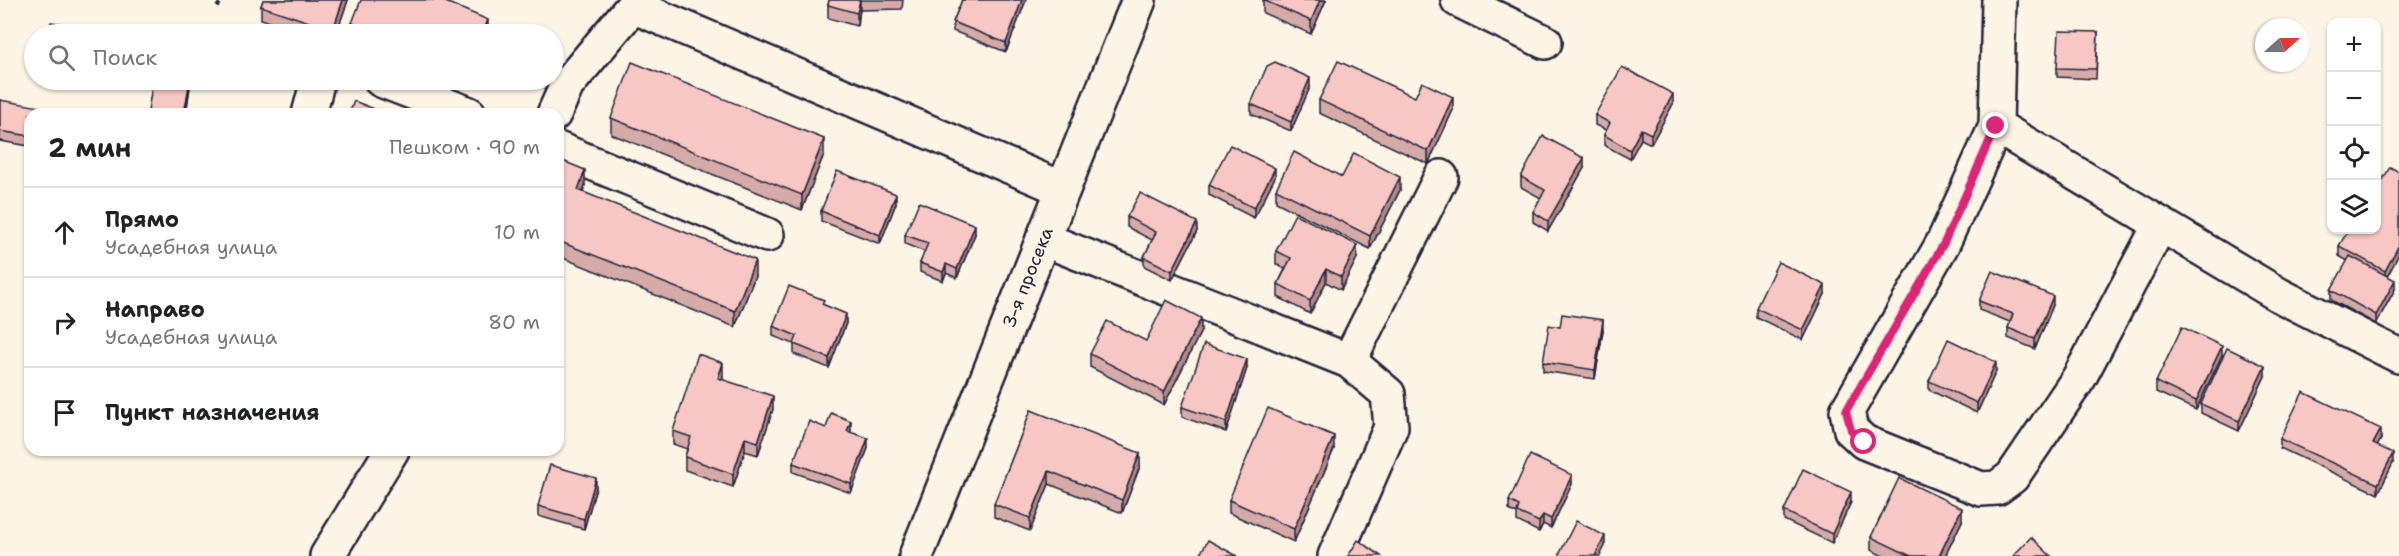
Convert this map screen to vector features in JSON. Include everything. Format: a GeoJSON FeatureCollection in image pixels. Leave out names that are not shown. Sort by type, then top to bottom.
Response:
{"type":"FeatureCollection","features":[{"type":"Feature","properties":{"kind":"street","name":"3-я просека"},"geometry":{"type":"LineString","coordinates":[[916,556],[1139,0]]}},
{"type":"Feature","properties":{"kind":"street"},"geometry":{"type":"LineString","coordinates":[[1458,0],[1545,42]]}},
{"type":"Feature","properties":{"kind":"street"},"geometry":{"type":"LineString","coordinates":[[1999,0],[1996,126],[1944,243],[1846,411],[1851,430],[1864,442],[1970,485],[1981,489],[1997,488],[2012,477],[2079,378],[2160,225]]}},
{"type":"Feature","properties":{"kind":"street"},"geometry":{"type":"LineString","coordinates":[[558,108],[567,86],[633,6],[1063,189]]}},
{"type":"Feature","properties":{"kind":"street"},"geometry":{"type":"LineString","coordinates":[[311,108],[315,90]]}},
{"type":"Feature","properties":{"kind":"street"},"geometry":{"type":"LineString","coordinates":[[407,90],[453,108]]}},
{"type":"Feature","properties":{"kind":"street"},"geometry":{"type":"LineString","coordinates":[[1996,126],[2307,311],[2399,356]]}},
{"type":"Feature","properties":{"kind":"street"},"geometry":{"type":"LineString","coordinates":[[564,151],[767,235]]}},
{"type":"Feature","properties":{"kind":"street"},"geometry":{"type":"LineString","coordinates":[[1349,361],[1441,177]]}},
{"type":"Feature","properties":{"kind":"street"},"geometry":{"type":"LineString","coordinates":[[1043,239],[1349,361],[1388,394],[1391,427],[1335,556]]}},
{"type":"Feature","properties":{"kind":"street"},"geometry":{"type":"LineString","coordinates":[[327,556],[388,456]]}},
{"type":"Feature","properties":{"kind":"path"},"geometry":{"type":"LineString","coordinates":[[217,8],[223,0]]}},
{"type":"Feature","properties":{"kind":"building"},"geometry":{"type":"Polygon","coordinates":[[[263,0],[343,0],[335,24],[315,24],[261,6],[263,0]]]}},
{"type":"Feature","properties":{"kind":"building"},"geometry":{"type":"Polygon","coordinates":[[[361,0],[441,0],[488,20],[486,24],[352,23],[361,0]]]}},
{"type":"Feature","properties":{"kind":"building"},"geometry":{"type":"Polygon","coordinates":[[[829,0],[860,0],[857,13],[828,5],[829,0]]]}},
{"type":"Feature","properties":{"kind":"building"},"geometry":{"type":"Polygon","coordinates":[[[962,0],[1022,0],[1006,43],[953,22],[962,0]]]}},
{"type":"Feature","properties":{"kind":"building"},"geometry":{"type":"Polygon","coordinates":[[[1263,0],[1320,0],[1311,21],[1263,0]]]}},
{"type":"Feature","properties":{"kind":"building"},"geometry":{"type":"Polygon","coordinates":[[[2059,31],[2098,32],[2096,69],[2057,68],[2059,31]]]}},
{"type":"Feature","properties":{"kind":"building"},"geometry":{"type":"Polygon","coordinates":[[[1338,61],[1415,97],[1422,82],[1453,97],[1428,151],[1319,100],[1338,61]]]}},
{"type":"Feature","properties":{"kind":"building"},"geometry":{"type":"Polygon","coordinates":[[[632,62],[824,139],[802,195],[611,118],[632,62]]]}},
{"type":"Feature","properties":{"kind":"building"},"geometry":{"type":"Polygon","coordinates":[[[1275,62],[1310,78],[1291,122],[1251,104],[1267,66],[1275,62]]]}},
{"type":"Feature","properties":{"kind":"building"},"geometry":{"type":"Polygon","coordinates":[[[1622,67],[1673,94],[1651,134],[1641,129],[1630,150],[1604,135],[1610,123],[1595,115],[1622,67]]]}},
{"type":"Feature","properties":{"kind":"building"},"geometry":{"type":"Polygon","coordinates":[[[151,90],[188,90],[185,108],[148,108],[151,90]]]}},
{"type":"Feature","properties":{"kind":"building"},"geometry":{"type":"Polygon","coordinates":[[[0,100],[40,107],[24,108],[24,135],[0,131],[0,100]]]}},
{"type":"Feature","properties":{"kind":"building"},"geometry":{"type":"Polygon","coordinates":[[[354,101],[372,108],[351,108],[354,101]]]}},
{"type":"Feature","properties":{"kind":"building"},"geometry":{"type":"Polygon","coordinates":[[[1543,136],[1584,158],[1548,221],[1533,212],[1545,190],[1521,177],[1543,136]]]}},
{"type":"Feature","properties":{"kind":"building"},"geometry":{"type":"Polygon","coordinates":[[[1230,145],[1275,168],[1254,208],[1209,185],[1230,145]]]}},
{"type":"Feature","properties":{"kind":"building"},"geometry":{"type":"Polygon","coordinates":[[[1294,152],[1342,177],[1354,153],[1400,177],[1370,236],[1276,189],[1294,152]]]}},
{"type":"Feature","properties":{"kind":"building"},"geometry":{"type":"Polygon","coordinates":[[[564,161],[585,170],[578,190],[755,260],[735,311],[564,243],[564,161]]]}},
{"type":"Feature","properties":{"kind":"building"},"geometry":{"type":"Polygon","coordinates":[[[2390,167],[2399,172],[2399,245],[2385,271],[2339,246],[2346,234],[2381,234],[2381,183],[2390,167]]]}},
{"type":"Feature","properties":{"kind":"building"},"geometry":{"type":"Polygon","coordinates":[[[837,171],[896,194],[880,235],[821,211],[837,171]]]}},
{"type":"Feature","properties":{"kind":"building"},"geometry":{"type":"Polygon","coordinates":[[[1140,193],[1197,222],[1172,271],[1144,257],[1156,232],[1127,217],[1140,193]]]}},
{"type":"Feature","properties":{"kind":"building"},"geometry":{"type":"Polygon","coordinates":[[[919,202],[975,225],[957,269],[946,264],[943,272],[920,263],[928,243],[905,235],[919,202]]]}},
{"type":"Feature","properties":{"kind":"building"},"geometry":{"type":"Polygon","coordinates":[[[1295,214],[1357,245],[1341,277],[1326,269],[1310,301],[1278,284],[1291,258],[1276,251],[1295,214]]]}},
{"type":"Feature","properties":{"kind":"building"},"geometry":{"type":"Polygon","coordinates":[[[2350,256],[2395,280],[2376,315],[2331,290],[2350,256]]]}},
{"type":"Feature","properties":{"kind":"building"},"geometry":{"type":"Polygon","coordinates":[[[1778,262],[1825,285],[1803,330],[1756,308],[1778,262]]]}},
{"type":"Feature","properties":{"kind":"building"},"geometry":{"type":"Polygon","coordinates":[[[1992,271],[2053,296],[2035,339],[2008,328],[2013,314],[1979,301],[1992,271]]]}},
{"type":"Feature","properties":{"kind":"building"},"geometry":{"type":"Polygon","coordinates":[[[789,286],[824,300],[822,304],[846,314],[829,358],[794,344],[797,336],[773,326],[789,286]]]}},
{"type":"Feature","properties":{"kind":"building"},"geometry":{"type":"Polygon","coordinates":[[[1166,300],[1201,318],[1164,392],[1090,354],[1107,321],[1146,341],[1166,300]]]}},
{"type":"Feature","properties":{"kind":"building"},"geometry":{"type":"Polygon","coordinates":[[[1562,314],[1603,320],[1595,370],[1543,362],[1549,325],[1560,327],[1562,314]]]}},
{"type":"Feature","properties":{"kind":"building"},"geometry":{"type":"Polygon","coordinates":[[[2182,327],[2222,346],[2196,401],[2156,382],[2182,327]]]}},
{"type":"Feature","properties":{"kind":"building"},"geometry":{"type":"Polygon","coordinates":[[[1948,339],[1996,362],[1977,403],[1929,381],[1948,339]]]}},
{"type":"Feature","properties":{"kind":"building"},"geometry":{"type":"Polygon","coordinates":[[[1204,344],[1247,359],[1226,422],[1182,407],[1204,344]]]}},
{"type":"Feature","properties":{"kind":"building"},"geometry":{"type":"Polygon","coordinates":[[[2227,348],[2265,366],[2239,421],[2201,404],[2227,348]]]}},
{"type":"Feature","properties":{"kind":"building"},"geometry":{"type":"Polygon","coordinates":[[[698,354],[723,363],[718,378],[773,396],[758,442],[745,438],[733,474],[685,457],[691,437],[673,431],[698,354]]]}},
{"type":"Feature","properties":{"kind":"building"},"geometry":{"type":"Polygon","coordinates":[[[2303,392],[2381,429],[2373,444],[2393,453],[2378,484],[2280,439],[2303,392]]]}},
{"type":"Feature","properties":{"kind":"building"},"geometry":{"type":"Polygon","coordinates":[[[1268,408],[1334,436],[1294,529],[1229,500],[1268,408]]]}},
{"type":"Feature","properties":{"kind":"building"},"geometry":{"type":"Polygon","coordinates":[[[1031,410],[1140,453],[1122,500],[1049,471],[1030,518],[994,504],[1031,410]]]}},
{"type":"Feature","properties":{"kind":"building"},"geometry":{"type":"Polygon","coordinates":[[[831,413],[851,421],[847,431],[868,438],[851,484],[793,463],[809,421],[826,428],[831,413]]]}},
{"type":"Feature","properties":{"kind":"building"},"geometry":{"type":"Polygon","coordinates":[[[1530,455],[1572,475],[1551,519],[1543,515],[1539,522],[1517,512],[1519,506],[1509,501],[1530,455]]]}},
{"type":"Feature","properties":{"kind":"building"},"geometry":{"type":"Polygon","coordinates":[[[550,465],[596,478],[584,519],[538,506],[550,465]]]}},
{"type":"Feature","properties":{"kind":"building"},"geometry":{"type":"Polygon","coordinates":[[[1803,469],[1851,492],[1832,534],[1784,511],[1803,469]]]}},
{"type":"Feature","properties":{"kind":"building"},"geometry":{"type":"Polygon","coordinates":[[[1899,478],[1962,508],[1939,556],[1911,556],[1871,537],[1899,478]]]}},
{"type":"Feature","properties":{"kind":"building"},"geometry":{"type":"Polygon","coordinates":[[[1576,521],[1605,536],[1595,556],[1560,556],[1576,521]]]}},
{"type":"Feature","properties":{"kind":"building"},"geometry":{"type":"Polygon","coordinates":[[[2031,537],[2051,556],[2013,556],[2031,537]]]}},
{"type":"Feature","properties":{"kind":"building"},"geometry":{"type":"Polygon","coordinates":[[[1208,540],[1237,556],[1199,556],[1208,540]]]}},
{"type":"Feature","properties":{"kind":"building"},"geometry":{"type":"Polygon","coordinates":[[[1358,540],[1381,556],[1348,556],[1358,540]]]}},
{"type":"Feature","properties":{"kind":"route"},"geometry":{"type":"LineString","coordinates":[[1864,442],[1851,430],[1846,411],[1944,243],[1996,126]]}}]}
